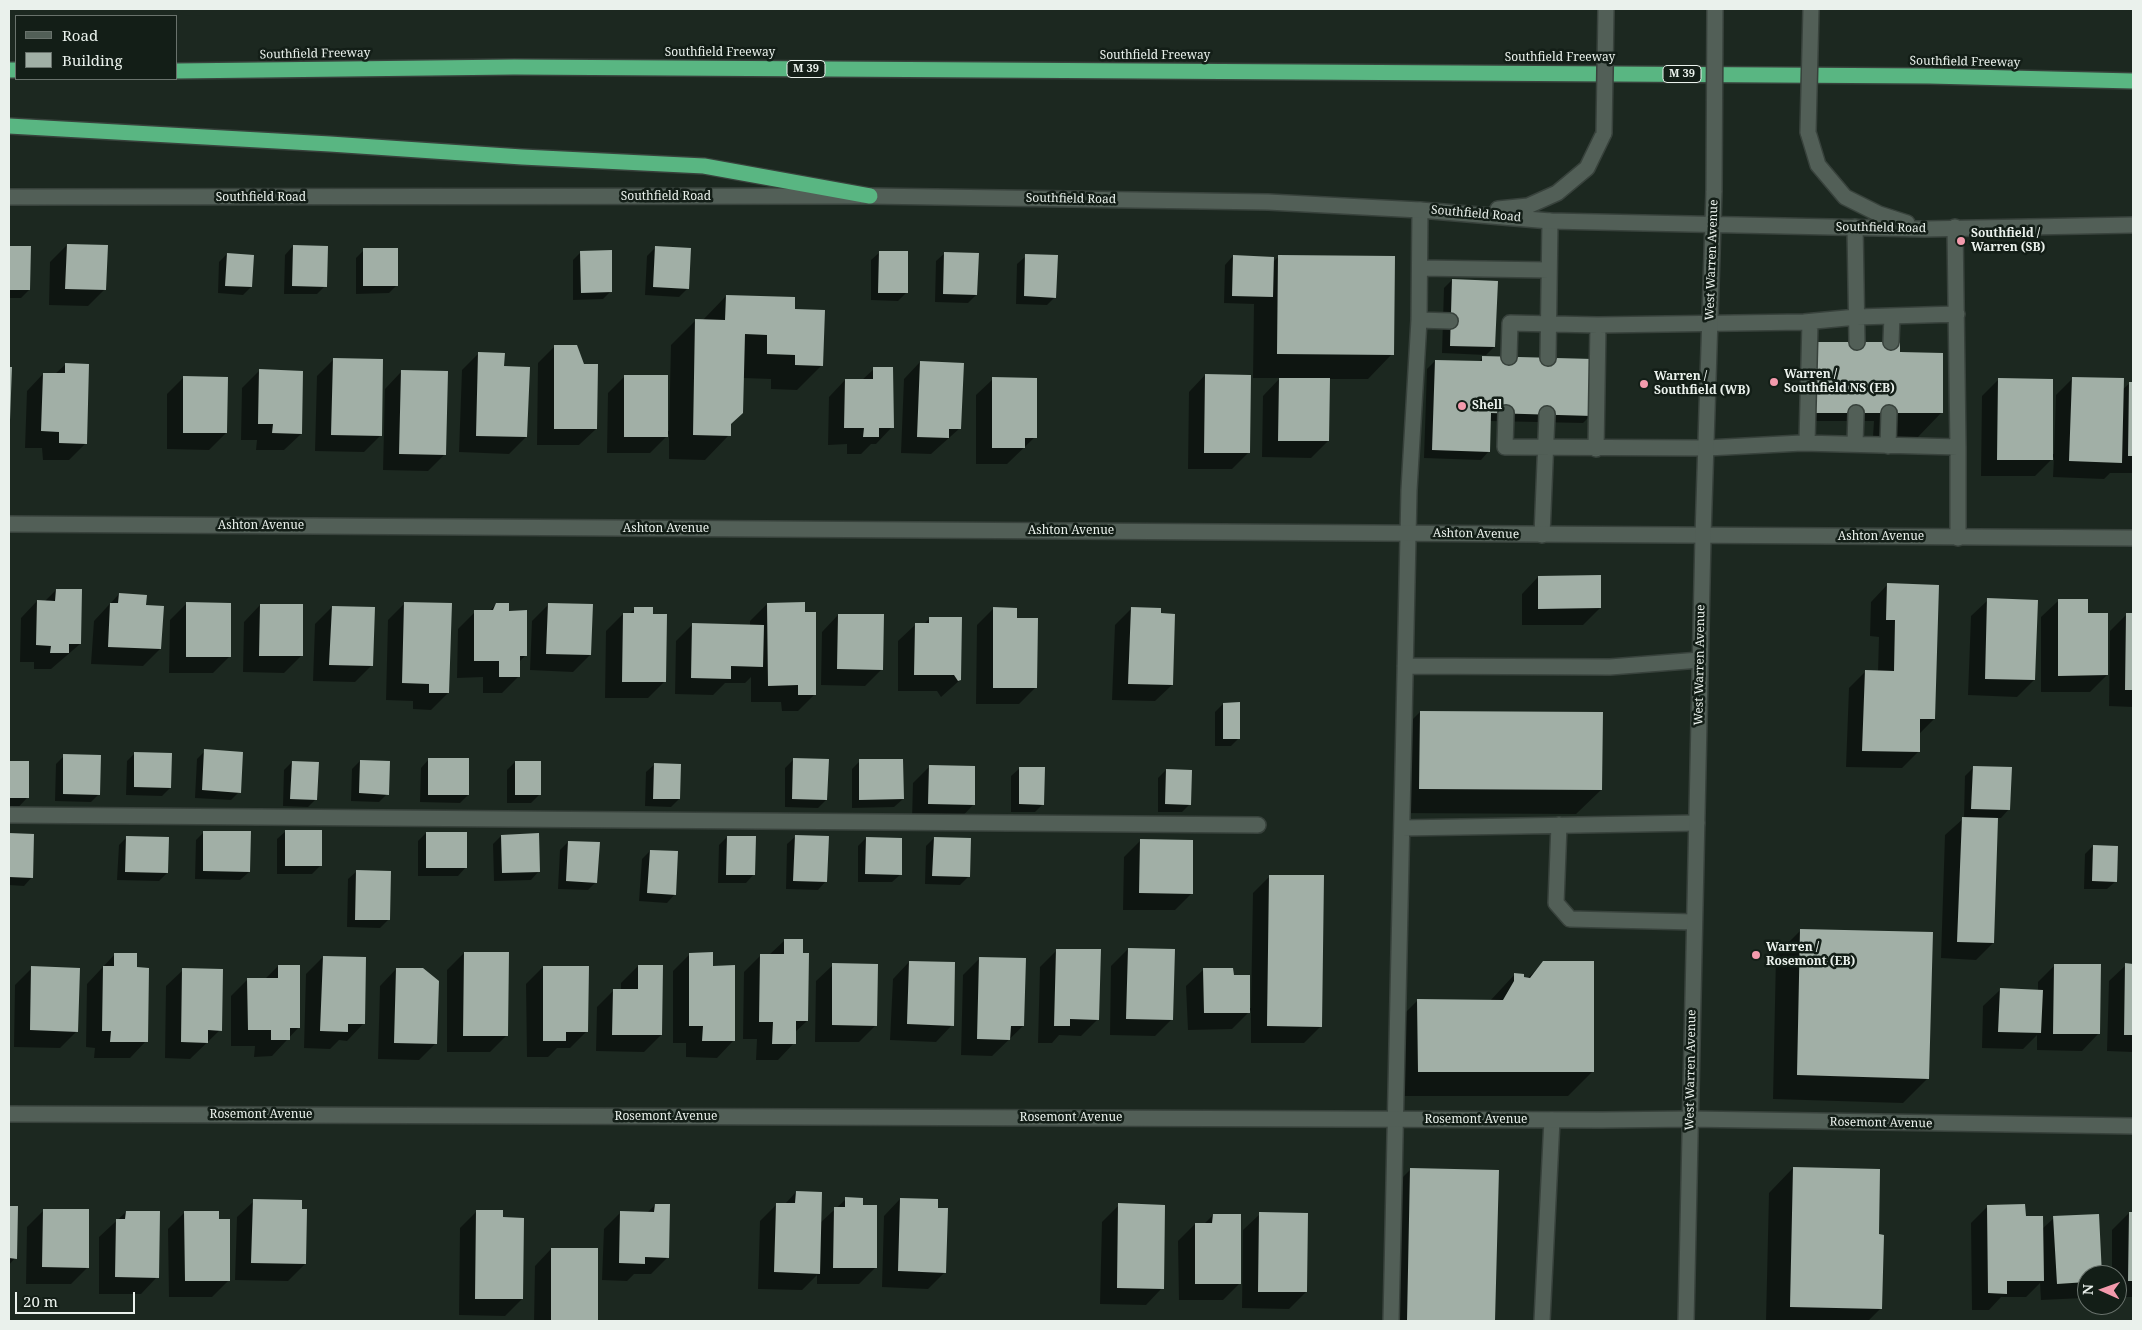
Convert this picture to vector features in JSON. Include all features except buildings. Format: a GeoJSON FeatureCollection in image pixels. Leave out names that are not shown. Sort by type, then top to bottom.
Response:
{"type":"FeatureCollection","features":[{"type":"Feature","properties":{"kind":"highway","name":"Southfield Freeway"},"geometry":{"type":"LineString","coordinates":[[178,71],[514,67],[1929,76],[2133,81]]}},
{"type":"Feature","properties":{"kind":"highway"},"geometry":{"type":"LineString","coordinates":[[9,126],[330,144],[522,158],[704,166],[870,196]]}},
{"type":"Feature","properties":{"kind":"street"},"geometry":{"type":"LineString","coordinates":[[1456,213],[1528,206],[1557,193],[1587,168],[1604,133],[1606,9]]}},
{"type":"Feature","properties":{"kind":"street","name":"West Warren Avenue"},"geometry":{"type":"LineString","coordinates":[[1686,1321],[1703,536],[1714,224],[1715,9]]}},
{"type":"Feature","properties":{"kind":"street"},"geometry":{"type":"LineString","coordinates":[[1811,9],[1808,132],[1818,165],[1845,197],[1878,214],[1925,229]]}},
{"type":"Feature","properties":{"kind":"street","name":"Southfield Road"},"geometry":{"type":"LineString","coordinates":[[9,198],[870,196],[1262,202],[1420,210],[1550,221],[1925,229],[2133,225]]}},
{"type":"Feature","properties":{"kind":"street"},"geometry":{"type":"LineString","coordinates":[[1391,1321],[1408,534],[1419,320],[1420,210]]}},
{"type":"Feature","properties":{"kind":"street"},"geometry":{"type":"LineString","coordinates":[[1548,358],[1550,221]]}},
{"type":"Feature","properties":{"kind":"street"},"geometry":{"type":"LineString","coordinates":[[1855,227],[1857,342]]}},
{"type":"Feature","properties":{"kind":"street"},"geometry":{"type":"LineString","coordinates":[[1955,227],[1958,538]]}},
{"type":"Feature","properties":{"kind":"street"},"geometry":{"type":"LineString","coordinates":[[1420,268],[1549,270]]}},
{"type":"Feature","properties":{"kind":"street"},"geometry":{"type":"LineString","coordinates":[[1509,357],[1503,322],[1598,325],[1710,324],[1810,322],[1857,317],[1957,314]]}},
{"type":"Feature","properties":{"kind":"street"},"geometry":{"type":"LineString","coordinates":[[1891,342],[1892,316]]}},
{"type":"Feature","properties":{"kind":"street"},"geometry":{"type":"LineString","coordinates":[[1419,320],[1450,321]]}},
{"type":"Feature","properties":{"kind":"street"},"geometry":{"type":"LineString","coordinates":[[1807,443],[1810,322]]}},
{"type":"Feature","properties":{"kind":"street"},"geometry":{"type":"LineString","coordinates":[[1596,449],[1598,325]]}},
{"type":"Feature","properties":{"kind":"street"},"geometry":{"type":"LineString","coordinates":[[1506,413],[1505,448],[1707,448],[1807,443],[1958,447]]}},
{"type":"Feature","properties":{"kind":"street"},"geometry":{"type":"LineString","coordinates":[[1855,443],[1856,413]]}},
{"type":"Feature","properties":{"kind":"street"},"geometry":{"type":"LineString","coordinates":[[1888,446],[1889,413]]}},
{"type":"Feature","properties":{"kind":"street"},"geometry":{"type":"LineString","coordinates":[[1542,535],[1547,414]]}},
{"type":"Feature","properties":{"kind":"street","name":"Ashton Avenue"},"geometry":{"type":"LineString","coordinates":[[9,524],[2133,538]]}},
{"type":"Feature","properties":{"kind":"street"},"geometry":{"type":"LineString","coordinates":[[1405,666],[1610,667],[1700,660]]}},
{"type":"Feature","properties":{"kind":"street"},"geometry":{"type":"LineString","coordinates":[[9,815],[1258,825]]}},
{"type":"Feature","properties":{"kind":"street"},"geometry":{"type":"LineString","coordinates":[[1402,828],[1697,823]]}},
{"type":"Feature","properties":{"kind":"street"},"geometry":{"type":"LineString","coordinates":[[1559,825],[1556,903],[1570,919],[1694,922]]}},
{"type":"Feature","properties":{"kind":"street","name":"Rosemont Avenue"},"geometry":{"type":"LineString","coordinates":[[9,1114],[1395,1120],[1690,1119],[2133,1126]]}},
{"type":"Feature","properties":{"kind":"street"},"geometry":{"type":"LineString","coordinates":[[1542,1321],[1552,1120]]}},
{"type":"Feature","properties":{"kind":"place","name":"Southfield / Warren (SB)"},"geometry":{"type":"Point","coordinates":[1961,241]}},
{"type":"Feature","properties":{"kind":"place","name":"Warren / Southfield NS (EB)"},"geometry":{"type":"Point","coordinates":[1774,382]}},
{"type":"Feature","properties":{"kind":"place","name":"Warren / Southfield (WB)"},"geometry":{"type":"Point","coordinates":[1644,384]}},
{"type":"Feature","properties":{"kind":"place","name":"Shell"},"geometry":{"type":"Point","coordinates":[1462,406]}},
{"type":"Feature","properties":{"kind":"place","name":"Warren / Rosemont (EB)"},"geometry":{"type":"Point","coordinates":[1756,955]}}]}
